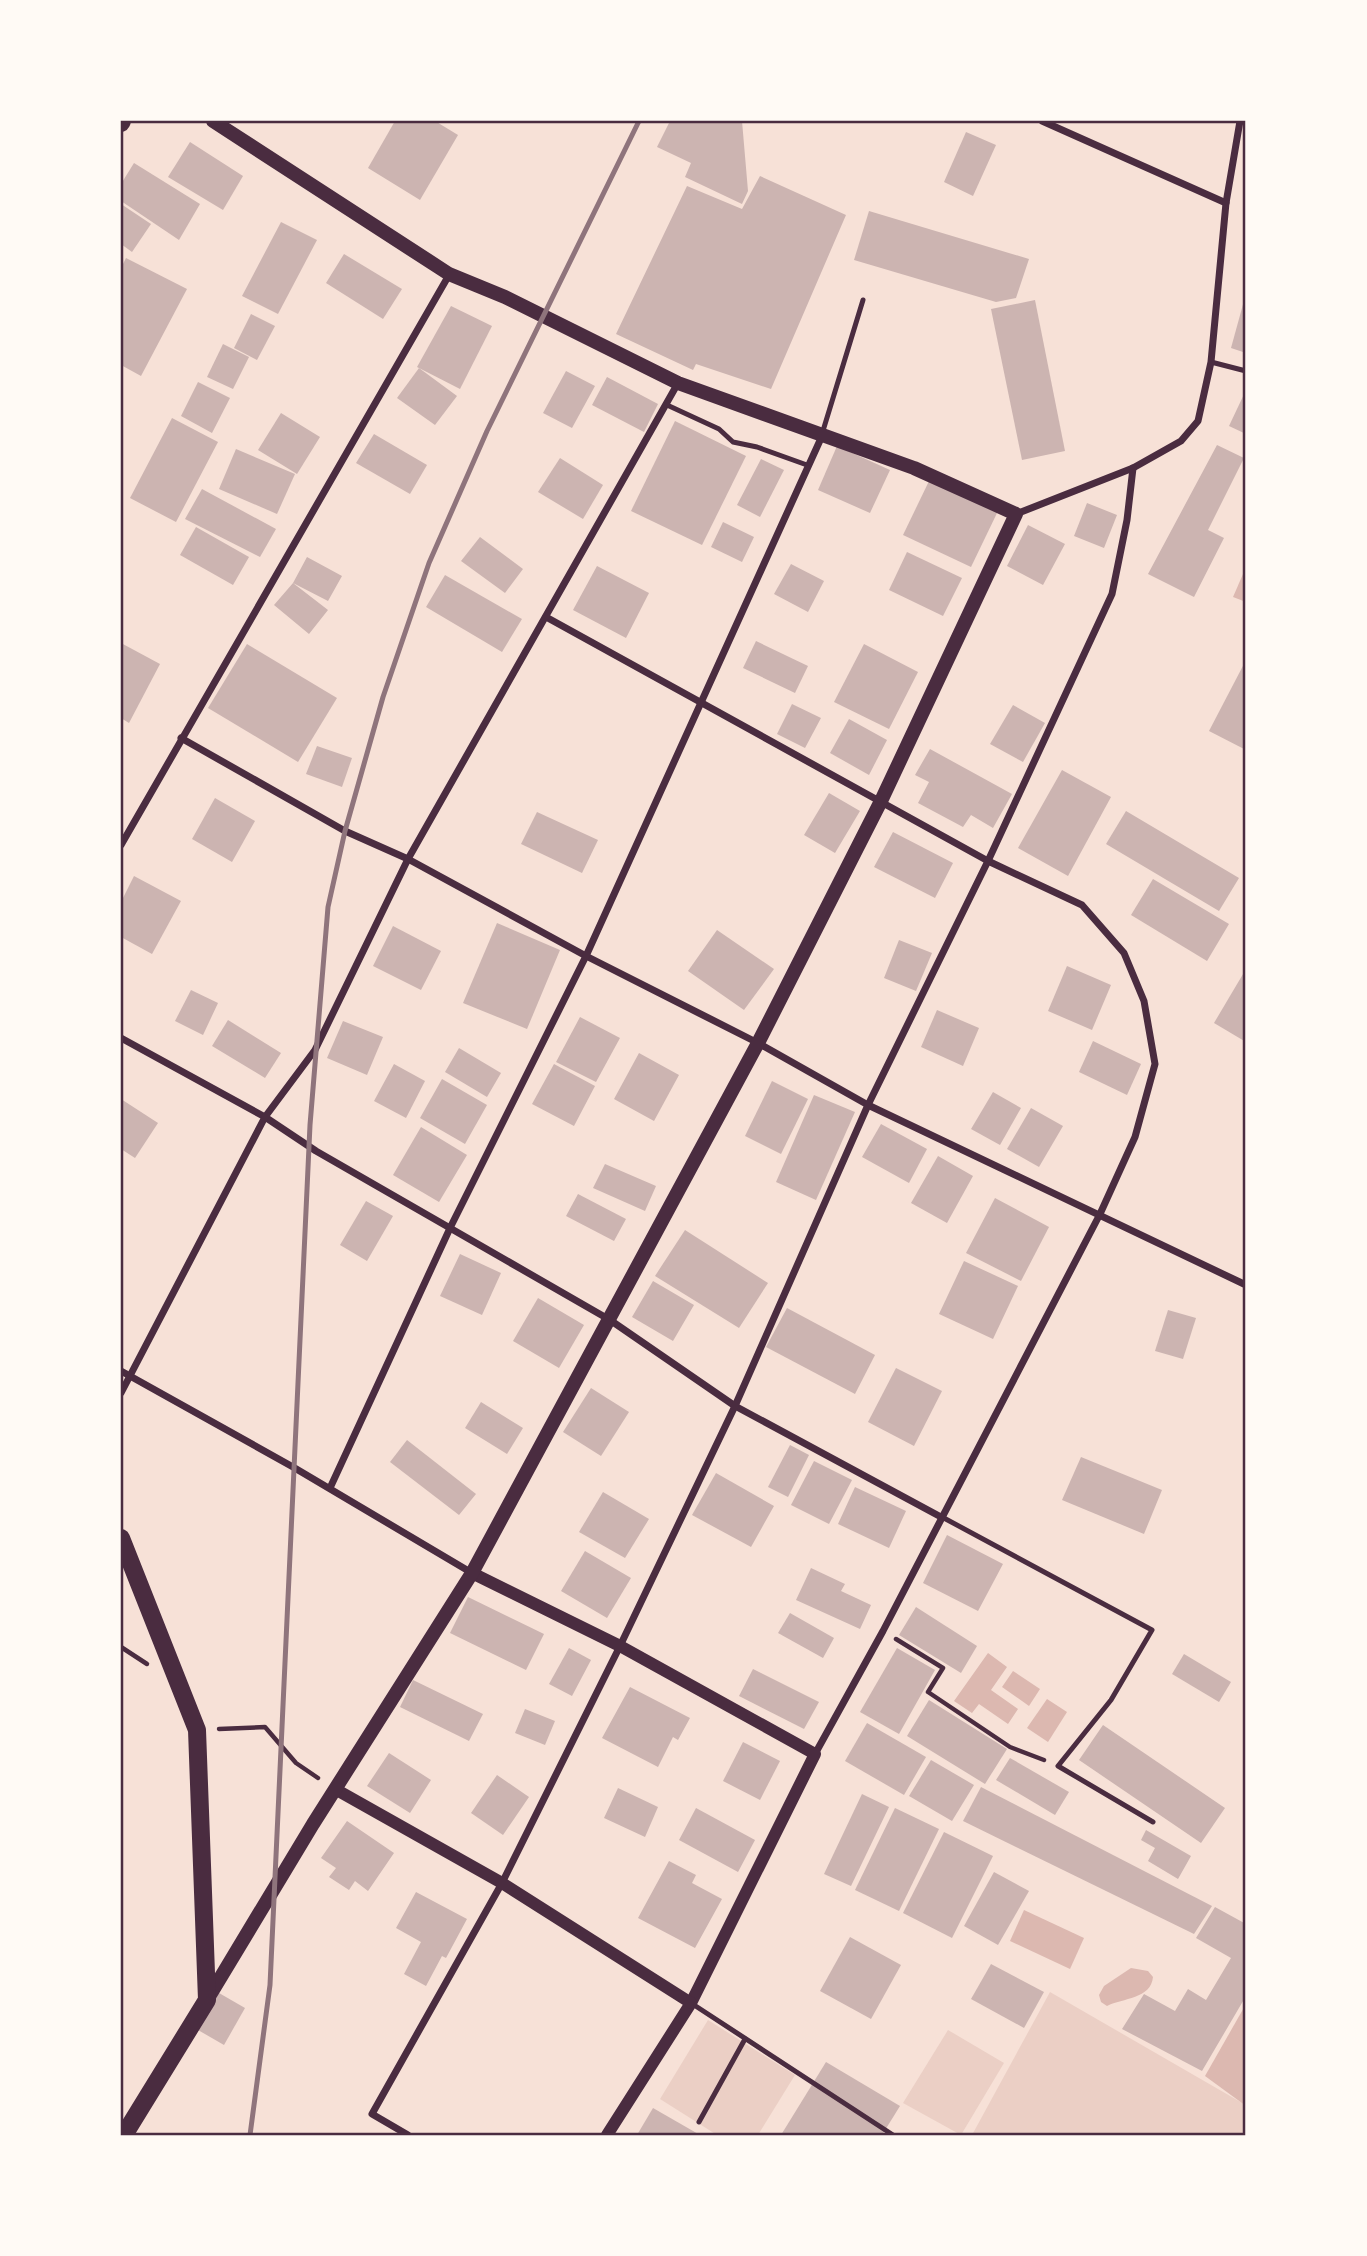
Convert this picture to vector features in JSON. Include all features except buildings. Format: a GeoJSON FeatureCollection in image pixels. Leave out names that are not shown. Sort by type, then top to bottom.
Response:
{"type":"FeatureCollection","features":[{"type":"Feature","properties":{"kind":"main road"},"geometry":{"type":"LineString","coordinates":[[124,2135],[335,1789],[472,1573],[758,1043],[881,801],[1016,514],[914,468],[678,383],[505,298],[449,274],[213,121]]}},
{"type":"Feature","properties":{"kind":"main road"},"geometry":{"type":"LineString","coordinates":[[121,1538],[197,1730],[207,2000]]}},
{"type":"Feature","properties":{"kind":"street"},"geometry":{"type":"LineString","coordinates":[[1042,121],[1226,203]]}},
{"type":"Feature","properties":{"kind":"street"},"geometry":{"type":"LineString","coordinates":[[1016,514],[1133,468],[1181,441],[1198,421],[1210,362],[1226,203],[1240,121]]}},
{"type":"Feature","properties":{"kind":"street"},"geometry":{"type":"LineString","coordinates":[[121,845],[449,274]]}},
{"type":"Feature","properties":{"kind":"street"},"geometry":{"type":"LineString","coordinates":[[121,1393],[265,1117],[315,1050],[408,859],[678,383]]}},
{"type":"Feature","properties":{"kind":"street"},"geometry":{"type":"LineString","coordinates":[[330,1488],[451,1226],[586,956],[821,436]]}},
{"type":"Feature","properties":{"kind":"street"},"geometry":{"type":"LineString","coordinates":[[408,2135],[373,2115],[502,1883],[620,1646],[735,1406],[869,1105],[988,861],[1112,594],[1127,520],[1133,468]]}},
{"type":"Feature","properties":{"kind":"street"},"geometry":{"type":"LineString","coordinates":[[546,617],[988,861],[1082,905],[1124,953],[1144,1001],[1155,1064],[1135,1138],[1100,1214],[883,1631],[815,1755],[691,2003],[607,2135]]}},
{"type":"Feature","properties":{"kind":"street"},"geometry":{"type":"LineString","coordinates":[[181,738],[345,831],[408,859],[586,956],[758,1043],[869,1105],[1246,1285]]}},
{"type":"Feature","properties":{"kind":"street"},"geometry":{"type":"LineString","coordinates":[[121,1038],[265,1117],[316,1151],[451,1226],[610,1320],[735,1406],[941,1517]]}},
{"type":"Feature","properties":{"kind":"street"},"geometry":{"type":"LineString","coordinates":[[121,1371],[330,1488],[472,1573],[620,1646],[815,1755]]}},
{"type":"Feature","properties":{"kind":"street"},"geometry":{"type":"LineString","coordinates":[[335,1789],[502,1883],[691,2003]]}},
{"type":"Feature","properties":{"kind":"lane"},"geometry":{"type":"LineString","coordinates":[[821,436],[863,300]]}},
{"type":"Feature","properties":{"kind":"lane"},"geometry":{"type":"LineString","coordinates":[[1210,362],[1233,365],[1246,371]]}},
{"type":"Feature","properties":{"kind":"lane"},"geometry":{"type":"LineString","coordinates":[[667,405],[719,429],[733,442],[807,465]]}},
{"type":"Feature","properties":{"kind":"lane"},"geometry":{"type":"LineString","coordinates":[[941,1517],[1152,1630],[1111,1700],[1058,1766],[1153,1822]]}},
{"type":"Feature","properties":{"kind":"lane"},"geometry":{"type":"LineString","coordinates":[[691,2003],[893,2135]]}},
{"type":"Feature","properties":{"kind":"lane"},"geometry":{"type":"LineString","coordinates":[[699,2122],[745,2039]]}},
{"type":"Feature","properties":{"kind":"path"},"geometry":{"type":"LineString","coordinates":[[883,1631],[943,1668],[928,1692],[1010,1746],[1058,1766]]}},
{"type":"Feature","properties":{"kind":"path"},"geometry":{"type":"LineString","coordinates":[[197,1730],[265,1727],[296,1763],[335,1789]]}},
{"type":"Feature","properties":{"kind":"shaded area"},"geometry":{"type":"Polygon","coordinates":[[[1243,574],[1246,576],[1246,602],[1233,597],[1243,574]]]}},
{"type":"Feature","properties":{"kind":"shaded area"},"geometry":{"type":"Polygon","coordinates":[[[988,1653],[1007,1667],[991,1690],[1018,1709],[1008,1724],[979,1704],[972,1713],[954,1701],[988,1653]]]}},
{"type":"Feature","properties":{"kind":"shaded area"},"geometry":{"type":"Polygon","coordinates":[[[1013,1671],[1040,1689],[1029,1706],[1002,1687],[1013,1671]]]}},
{"type":"Feature","properties":{"kind":"shaded area"},"geometry":{"type":"Polygon","coordinates":[[[1047,1699],[1067,1712],[1048,1742],[1027,1728],[1047,1699]]]}},
{"type":"Feature","properties":{"kind":"shaded area"},"geometry":{"type":"Polygon","coordinates":[[[1024,1910],[1084,1938],[1070,1969],[1010,1941],[1024,1910]]]}},
{"type":"Feature","properties":{"kind":"shaded area"},"geometry":{"type":"Polygon","coordinates":[[[1131,1968],[1148,1971],[1153,1977],[1147,1990],[1107,2006],[1101,2002],[1099,1995],[1104,1986],[1131,1968]]]}},
{"type":"Feature","properties":{"kind":"shaded area"},"geometry":{"type":"Polygon","coordinates":[[[1050,1992],[1244,2104],[1246,2135],[972,2135],[1050,1992]]]}},
{"type":"Feature","properties":{"kind":"shaded area"},"geometry":{"type":"Polygon","coordinates":[[[1246,2004],[1246,2106],[1205,2076],[1246,2004]]]}},
{"type":"Feature","properties":{"kind":"shaded area"},"geometry":{"type":"Polygon","coordinates":[[[708,2020],[795,2075],[758,2135],[717,2135],[660,2099],[708,2020]]]}},
{"type":"Feature","properties":{"kind":"shaded area"},"geometry":{"type":"Polygon","coordinates":[[[948,2030],[1004,2063],[961,2135],[903,2103],[948,2030]]]}},
{"type":"Feature","properties":{"kind":"railway"},"geometry":{"type":"LineString","coordinates":[[250,2135],[270,1985],[310,1125],[328,907],[345,831],[383,697],[429,563],[487,431],[639,121]]}}]}
